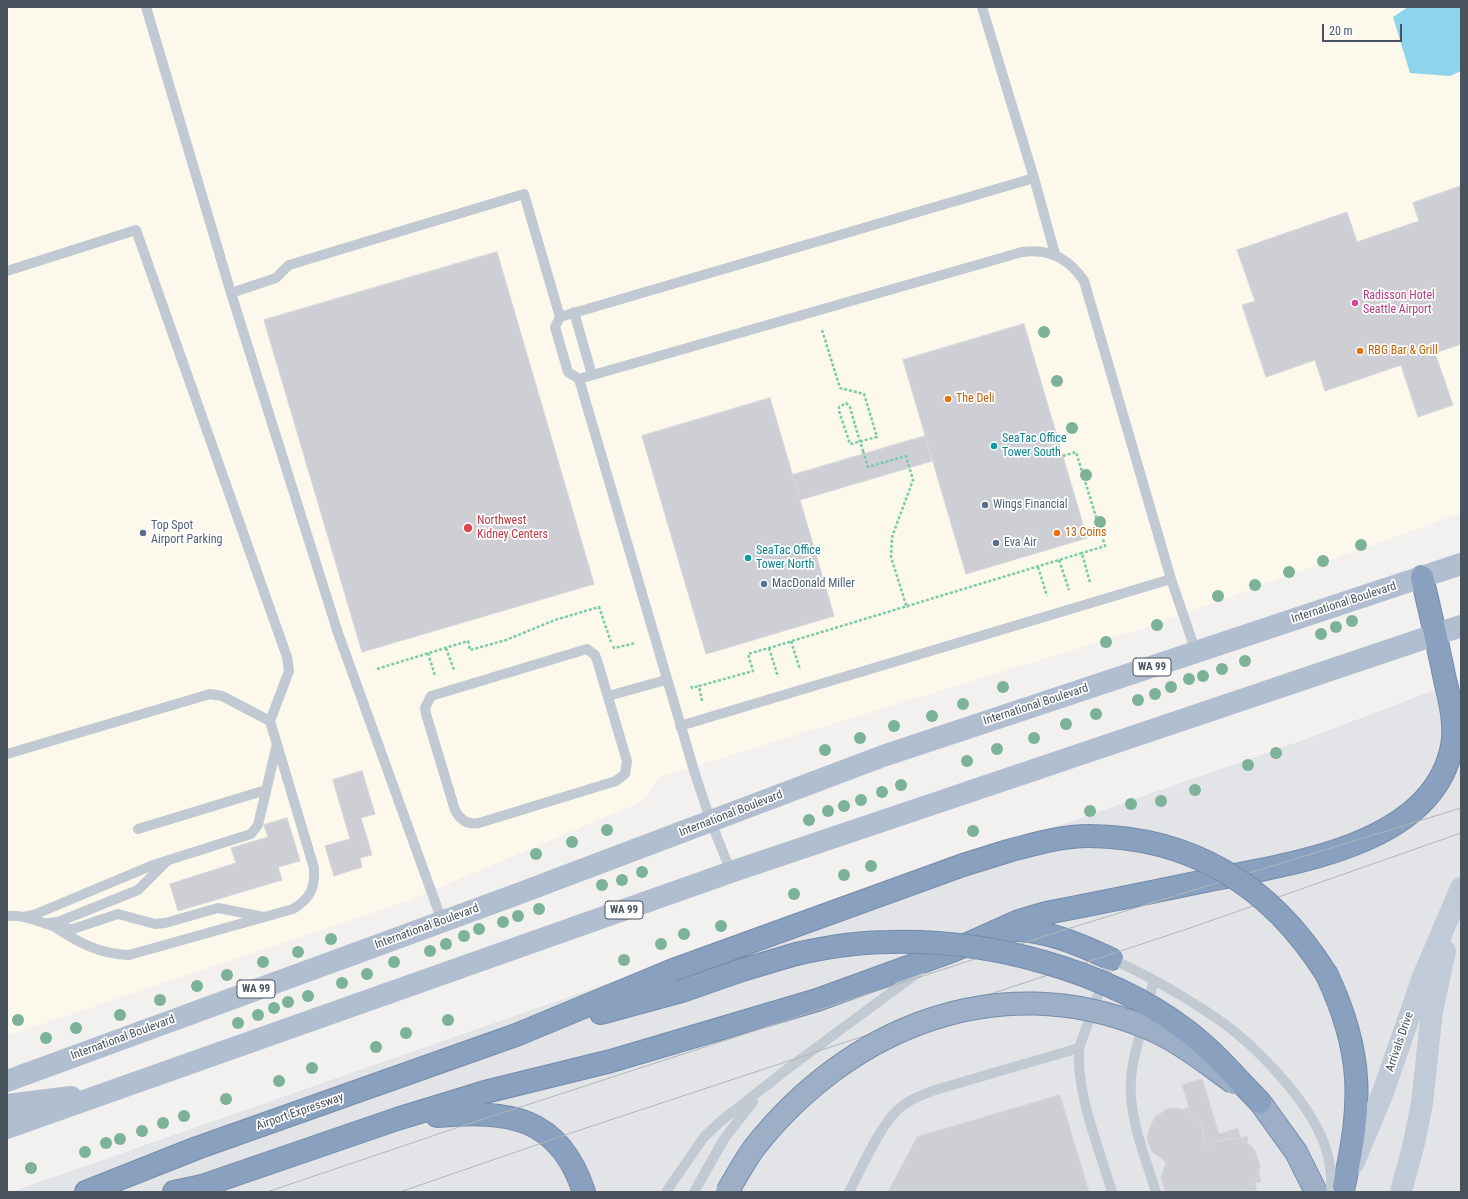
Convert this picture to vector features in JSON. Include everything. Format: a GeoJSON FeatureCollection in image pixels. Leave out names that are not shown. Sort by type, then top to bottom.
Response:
{"type":"FeatureCollection","features":[{"type":"Feature","properties":{"kind":"highway"},"geometry":{"type":"LineString","coordinates":[[174,1192],[202,1186],[397,1119],[485,1092],[673,1044],[817,1000],[952,951],[993,931],[1018,921],[1046,913],[1308,860],[1353,846],[1410,813],[1428,798],[1447,766],[1452,745],[1452,725],[1449,697],[1422,577]]}},
{"type":"Feature","properties":{"kind":"highway"},"geometry":{"type":"LineString","coordinates":[[516,1035],[673,970],[963,865],[1048,840],[1088,836],[1128,838],[1161,845],[1206,861],[1242,881],[1273,906],[1297,932],[1327,975],[1347,1022],[1357,1075],[1357,1110],[1354,1141],[1339,1190]]}},
{"type":"Feature","properties":{"kind":"highway"},"geometry":{"type":"LineString","coordinates":[[993,931],[1015,930],[1032,932],[1086,947],[1111,959]]}},
{"type":"Feature","properties":{"kind":"highway"},"geometry":{"type":"LineString","coordinates":[[516,1035],[682,991],[742,970],[796,954],[856,944],[890,942],[937,943],[1015,954],[1055,966],[1129,995],[1186,1031],[1260,1102],[1296,1152],[1316,1192]]}},
{"type":"Feature","properties":{"kind":"highway"},"geometry":{"type":"LineString","coordinates":[[727,1192],[758,1143],[783,1116],[820,1081],[863,1051],[889,1036],[927,1019],[958,1011],[1027,1003],[1080,1008],[1113,1016],[1146,1027],[1188,1050],[1260,1102]]}},
{"type":"Feature","properties":{"kind":"highway","name":"Airport Expressway"},"geometry":{"type":"LineString","coordinates":[[86,1192],[197,1148],[516,1035]]}},
{"type":"Feature","properties":{"kind":"highway"},"geometry":{"type":"LineString","coordinates":[[397,1119],[463,1114],[522,1120],[537,1126],[550,1135],[566,1152],[578,1174],[584,1192]]}},
{"type":"Feature","properties":{"kind":"main road","name":"International Boulevard"},"geometry":{"type":"LineString","coordinates":[[7,1081],[711,822],[883,756],[1461,564]]}},
{"type":"Feature","properties":{"kind":"main road","name":"WA 99"},"geometry":{"type":"LineString","coordinates":[[7,1128],[111,1093],[730,872],[1461,626]]}},
{"type":"Feature","properties":{"kind":"main road","name":"Arrivals Drive"},"geometry":{"type":"LineString","coordinates":[[1339,1190],[1382,1095],[1423,977],[1460,891]]}},
{"type":"Feature","properties":{"kind":"main road","name":"Arrivals Drive"},"geometry":{"type":"LineString","coordinates":[[1401,1192],[1414,1143],[1422,1102],[1432,1011],[1460,891]]}},
{"type":"Feature","properties":{"kind":"main road"},"geometry":{"type":"LineString","coordinates":[[7,1105],[111,1093]]}},
{"type":"Feature","properties":{"kind":"lane"},"geometry":{"type":"LineString","coordinates":[[146,7],[231,293],[338,633],[442,921]]}},
{"type":"Feature","properties":{"kind":"lane"},"geometry":{"type":"LineString","coordinates":[[982,7],[1056,254]]}},
{"type":"Feature","properties":{"kind":"lane"},"geometry":{"type":"LineString","coordinates":[[560,317],[1034,178]]}},
{"type":"Feature","properties":{"kind":"lane"},"geometry":{"type":"LineString","coordinates":[[231,293],[276,278],[289,265],[524,194],[560,317],[555,327],[568,372],[579,379],[680,726],[711,822],[730,872]]}},
{"type":"Feature","properties":{"kind":"lane"},"geometry":{"type":"LineString","coordinates":[[7,271],[136,230],[287,657],[289,671],[270,721],[314,868],[314,881],[310,894],[303,903],[294,909],[129,955],[103,952],[79,943],[55,927]]}},
{"type":"Feature","properties":{"kind":"lane"},"geometry":{"type":"LineString","coordinates":[[579,379],[1022,252],[1046,251],[1056,254],[1077,270],[1084,281],[1171,579],[1196,652]]}},
{"type":"Feature","properties":{"kind":"lane"},"geometry":{"type":"LineString","coordinates":[[574,312],[592,375]]}},
{"type":"Feature","properties":{"kind":"lane"},"geometry":{"type":"LineString","coordinates":[[680,726],[1171,579]]}},
{"type":"Feature","properties":{"kind":"lane"},"geometry":{"type":"LineString","coordinates":[[587,649],[595,655],[608,696],[627,761],[627,768],[621,778],[616,781],[479,823],[473,824],[459,817],[455,810],[426,714],[425,708],[431,696],[587,649]]}},
{"type":"Feature","properties":{"kind":"lane"},"geometry":{"type":"LineString","coordinates":[[608,696],[666,680]]}},
{"type":"Feature","properties":{"kind":"lane"},"geometry":{"type":"LineString","coordinates":[[7,754],[210,694],[222,696],[270,721]]}},
{"type":"Feature","properties":{"kind":"lane"},"geometry":{"type":"LineString","coordinates":[[23,917],[36,914],[168,861],[251,834],[258,825],[277,743]]}},
{"type":"Feature","properties":{"kind":"lane"},"geometry":{"type":"LineString","coordinates":[[143,828],[266,790]]}},
{"type":"Feature","properties":{"kind":"lane"},"geometry":{"type":"LineString","coordinates":[[44,924],[58,922],[138,890],[168,861]]}},
{"type":"Feature","properties":{"kind":"lane"},"geometry":{"type":"LineString","coordinates":[[7,916],[23,917],[55,927],[73,929],[118,914],[145,922],[165,923],[218,908],[266,917]]}},
{"type":"Feature","properties":{"kind":"lane"},"geometry":{"type":"LineString","coordinates":[[666,1192],[704,1137],[721,1121],[901,983],[952,951]]}},
{"type":"Feature","properties":{"kind":"lane"},"geometry":{"type":"LineString","coordinates":[[1112,1192],[1080,1087],[1078,1064],[1079,1048],[1111,959],[1154,980],[1222,1022],[1248,1043],[1291,1089],[1314,1121],[1322,1137],[1339,1190]]}},
{"type":"Feature","properties":{"kind":"lane"},"geometry":{"type":"LineString","coordinates":[[1154,980],[1133,1064],[1131,1095],[1136,1126],[1156,1192]]}},
{"type":"Feature","properties":{"kind":"lane"},"geometry":{"type":"LineString","coordinates":[[849,1192],[885,1126],[903,1105],[918,1096],[935,1090],[1079,1048]]}},
{"type":"Feature","properties":{"kind":"lane"},"geometry":{"type":"LineString","coordinates":[[694,1192],[724,1139],[762,1091]]}},
{"type":"Feature","properties":{"kind":"path"},"geometry":{"type":"LineString","coordinates":[[816,311],[840,388],[864,394],[877,437],[850,444],[839,411],[839,407],[846,403],[850,407],[855,425],[863,452],[868,467],[906,456],[912,474],[913,480],[892,537],[891,557],[907,608]]}},
{"type":"Feature","properties":{"kind":"path"},"geometry":{"type":"LineString","coordinates":[[689,681],[692,688],[752,671],[748,654],[907,608],[1105,546],[1076,452],[1063,456]]}},
{"type":"Feature","properties":{"kind":"path"},"geometry":{"type":"LineString","coordinates":[[1082,554],[1091,587]]}},
{"type":"Feature","properties":{"kind":"path"},"geometry":{"type":"LineString","coordinates":[[1059,560],[1070,595]]}},
{"type":"Feature","properties":{"kind":"path"},"geometry":{"type":"LineString","coordinates":[[1038,567],[1048,600]]}},
{"type":"Feature","properties":{"kind":"path"},"geometry":{"type":"LineString","coordinates":[[377,668],[468,641],[470,650],[490,645],[555,620],[599,607],[609,640],[614,648],[636,642],[637,648]]}},
{"type":"Feature","properties":{"kind":"path"},"geometry":{"type":"LineString","coordinates":[[791,641],[801,674]]}},
{"type":"Feature","properties":{"kind":"path"},"geometry":{"type":"LineString","coordinates":[[446,648],[455,672]]}},
{"type":"Feature","properties":{"kind":"path"},"geometry":{"type":"LineString","coordinates":[[769,648],[779,682]]}},
{"type":"Feature","properties":{"kind":"path"},"geometry":{"type":"LineString","coordinates":[[428,653],[436,678]]}},
{"type":"Feature","properties":{"kind":"path"},"geometry":{"type":"LineString","coordinates":[[699,686],[702,701]]}},
{"type":"Feature","properties":{"kind":"shaded area"},"geometry":{"type":"Polygon","coordinates":[[[7,7],[1408,7],[1393,18],[1450,76],[1461,71],[1461,513],[1141,629],[660,777],[643,801],[410,900],[7,1036],[7,7]]]}},
{"type":"Feature","properties":{"kind":"shaded area"},"geometry":{"type":"Polygon","coordinates":[[[1461,680],[1461,1192],[11,1192],[1298,742],[1461,680]]]}},
{"type":"Feature","properties":{"kind":"water"},"geometry":{"type":"Polygon","coordinates":[[[1408,7],[1461,7],[1461,71],[1450,76],[1410,73],[1393,17],[1408,7]]]}},
{"type":"Feature","properties":{"kind":"building","name":"Radisson Hotel Seattle Airport"},"geometry":{"type":"Polygon","coordinates":[[[1461,186],[1461,344],[1435,353],[1453,405],[1418,417],[1401,365],[1325,391],[1315,360],[1266,377],[1242,305],[1255,301],[1237,250],[1347,212],[1357,242],[1419,221],[1413,203],[1461,186]]]}},
{"type":"Feature","properties":{"kind":"building"},"geometry":{"type":"Polygon","coordinates":[[[497,252],[594,584],[362,652],[264,320],[497,252]]]}},
{"type":"Feature","properties":{"kind":"building","name":"SeaTac Office Tower South"},"geometry":{"type":"Polygon","coordinates":[[[1024,324],[1087,538],[966,574],[903,360],[1024,324]]]}},
{"type":"Feature","properties":{"kind":"building","name":"SeaTac Office Tower North"},"geometry":{"type":"Polygon","coordinates":[[[770,398],[834,616],[706,654],[642,436],[770,398]]]}},
{"type":"Feature","properties":{"kind":"building"},"geometry":{"type":"Polygon","coordinates":[[[925,436],[932,461],[800,500],[793,475],[925,436]]]}},
{"type":"Feature","properties":{"kind":"building"},"geometry":{"type":"Polygon","coordinates":[[[362,771],[375,814],[361,818],[372,855],[360,858],[362,867],[334,876],[325,846],[350,839],[333,780],[362,771]]]}},
{"type":"Feature","properties":{"kind":"building"},"geometry":{"type":"Polygon","coordinates":[[[287,818],[300,861],[278,867],[282,880],[178,911],[170,884],[236,863],[231,848],[268,837],[264,825],[287,818]]]}},
{"type":"Feature","properties":{"kind":"building"},"geometry":{"type":"Polygon","coordinates":[[[1202,1079],[1219,1134],[1238,1128],[1241,1138],[1247,1136],[1248,1143],[1235,1138],[1228,1138],[1216,1142],[1206,1152],[1201,1149],[1205,1139],[1203,1128],[1194,1114],[1184,1109],[1189,1107],[1182,1085],[1202,1079]]]}},
{"type":"Feature","properties":{"kind":"building"},"geometry":{"type":"Polygon","coordinates":[[[1060,1095],[1089,1192],[888,1192],[917,1137],[1060,1095]]]}},
{"type":"Feature","properties":{"kind":"building"},"geometry":{"type":"Polygon","coordinates":[[[1173,1108],[1190,1111],[1200,1122],[1205,1139],[1201,1149],[1206,1152],[1216,1142],[1235,1138],[1248,1143],[1254,1149],[1260,1165],[1257,1179],[1246,1190],[1251,1192],[1165,1192],[1161,1177],[1166,1162],[1152,1152],[1147,1139],[1150,1127],[1155,1117],[1167,1109],[1173,1108]]]}},
{"type":"Feature","properties":{"kind":"building"},"geometry":{"type":"Polygon","coordinates":[[[1259,1172],[1261,1182],[1255,1183],[1257,1192],[1246,1190],[1257,1179],[1259,1172]]]}},
{"type":"Feature","properties":{"kind":"tram line"},"geometry":{"type":"LineString","coordinates":[[267,1192],[456,1128],[1067,929],[1461,808]]}},
{"type":"Feature","properties":{"kind":"tram line"},"geometry":{"type":"LineString","coordinates":[[400,1192],[571,1133],[1190,928],[1461,833]]}},
{"type":"Feature","properties":{"kind":"place","name":"Radisson Hotel Seattle Airport"},"geometry":{"type":"Point","coordinates":[1355,303]}},
{"type":"Feature","properties":{"kind":"place","name":"RBG Bar & Grill"},"geometry":{"type":"Point","coordinates":[1360,351]}},
{"type":"Feature","properties":{"kind":"place","name":"The Deli"},"geometry":{"type":"Point","coordinates":[948,399]}},
{"type":"Feature","properties":{"kind":"place","name":"SeaTac Office Tower South"},"geometry":{"type":"Point","coordinates":[994,446]}},
{"type":"Feature","properties":{"kind":"place","name":"Wings Financial"},"geometry":{"type":"Point","coordinates":[985,505]}},
{"type":"Feature","properties":{"kind":"place","name":"Northwest Kidney Centers"},"geometry":{"type":"Point","coordinates":[468,528]}},
{"type":"Feature","properties":{"kind":"place","name":"Top Spot Airport Parking"},"geometry":{"type":"Point","coordinates":[143,533]}},
{"type":"Feature","properties":{"kind":"place","name":"13 Coins"},"geometry":{"type":"Point","coordinates":[1057,533]}},
{"type":"Feature","properties":{"kind":"place","name":"Eva Air"},"geometry":{"type":"Point","coordinates":[996,543]}},
{"type":"Feature","properties":{"kind":"place","name":"SeaTac Office Tower North"},"geometry":{"type":"Point","coordinates":[748,558]}},
{"type":"Feature","properties":{"kind":"place","name":"MacDonald Miller"},"geometry":{"type":"Point","coordinates":[764,584]}}]}
